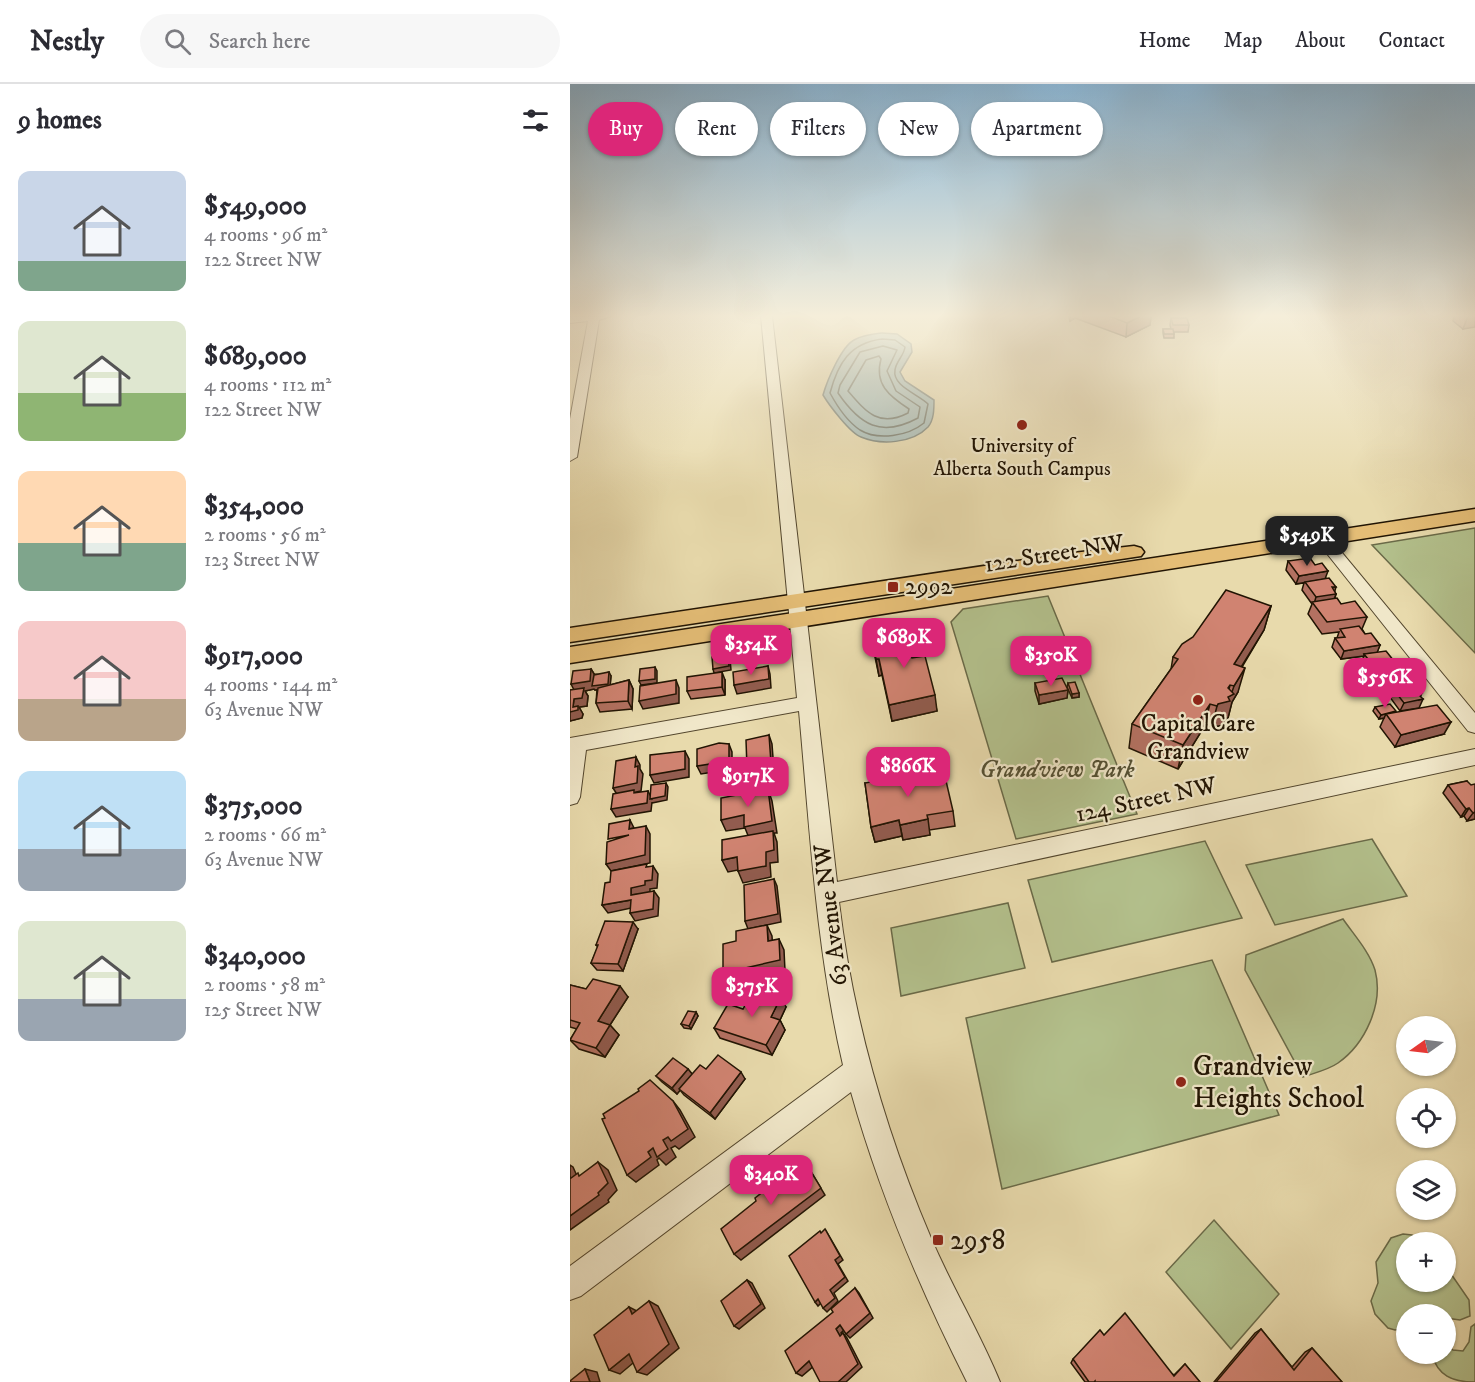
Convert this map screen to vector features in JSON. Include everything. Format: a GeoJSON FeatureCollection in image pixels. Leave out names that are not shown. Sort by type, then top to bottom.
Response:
{"type":"FeatureCollection","features":[{"type":"Feature","properties":{"kind":"main road","name":"122 Street NW"},"geometry":{"type":"LineString","coordinates":[[570,635],[799,610],[1318,534],[1475,504]]}},
{"type":"Feature","properties":{"kind":"main road","name":"122 Street NW"},"geometry":{"type":"LineString","coordinates":[[570,655],[799,610],[804,612],[941,587],[1016,567],[1475,515]]}},
{"type":"Feature","properties":{"kind":"street"},"geometry":{"type":"LineString","coordinates":[[570,457],[587,377]]}},
{"type":"Feature","properties":{"kind":"street","name":"63 Avenue NW"},"geometry":{"type":"LineString","coordinates":[[773,377],[837,976],[858,1070],[892,1179],[963,1342],[984,1382]]}},
{"type":"Feature","properties":{"kind":"street"},"geometry":{"type":"LineString","coordinates":[[1318,534],[1475,726]]}},
{"type":"Feature","properties":{"kind":"street"},"geometry":{"type":"LineString","coordinates":[[570,797],[574,744],[807,703]]}},
{"type":"Feature","properties":{"kind":"street","name":"124 Street NW"},"geometry":{"type":"LineString","coordinates":[[828,894],[1475,757]]}},
{"type":"Feature","properties":{"kind":"street"},"geometry":{"type":"LineString","coordinates":[[570,1285],[858,1070]]}},
{"type":"Feature","properties":{"kind":"green space"},"geometry":{"type":"Polygon","coordinates":[[[1475,528],[1475,653],[1372,545],[1475,528]]]}},
{"type":"Feature","properties":{"kind":"green space","name":"Grandview Park"},"geometry":{"type":"Polygon","coordinates":[[[1048,596],[1137,814],[1016,839],[951,622],[963,609],[1048,596]]]}},
{"type":"Feature","properties":{"kind":"green space"},"geometry":{"type":"Polygon","coordinates":[[[1372,839],[1407,896],[1275,925],[1246,865],[1372,839]]]}},
{"type":"Feature","properties":{"kind":"green space"},"geometry":{"type":"Polygon","coordinates":[[[1205,841],[1242,918],[1052,962],[1028,880],[1205,841]]]}},
{"type":"Feature","properties":{"kind":"green space"},"geometry":{"type":"Polygon","coordinates":[[[1008,903],[1025,968],[901,996],[891,928],[1008,903]]]}},
{"type":"Feature","properties":{"kind":"green space"},"geometry":{"type":"Polygon","coordinates":[[[1343,919],[1365,950],[1375,970],[1377,996],[1374,1009],[1364,1034],[1348,1055],[1330,1068],[1303,1077],[1245,970],[1246,955],[1343,919]]]}},
{"type":"Feature","properties":{"kind":"green space"},"geometry":{"type":"Polygon","coordinates":[[[1212,960],[1279,1115],[1002,1189],[966,1018],[1212,960]]]}},
{"type":"Feature","properties":{"kind":"green space"},"geometry":{"type":"Polygon","coordinates":[[[1214,1220],[1279,1294],[1231,1349],[1166,1272],[1214,1220]]]}},
{"type":"Feature","properties":{"kind":"green space"},"geometry":{"type":"Polygon","coordinates":[[[1396,1236],[1396,1292],[1456,1292],[1456,1281],[1469,1300],[1470,1316],[1456,1319],[1456,1304],[1396,1304],[1396,1330],[1388,1328],[1375,1314],[1371,1301],[1378,1283],[1376,1262],[1391,1238],[1396,1236]]]}},
{"type":"Feature","properties":{"kind":"green space"},"geometry":{"type":"Polygon","coordinates":[[[1475,1324],[1475,1382],[1459,1381],[1447,1376],[1436,1364],[1456,1364],[1456,1350],[1463,1351],[1469,1342],[1471,1327],[1475,1324]]]}},
{"type":"Feature","properties":{"kind":"water"},"geometry":{"type":"Polygon","coordinates":[[[830,377],[903,377],[905,381],[934,400],[933,418],[921,433],[905,440],[886,442],[869,440],[851,430],[823,395],[830,377]]]}},
{"type":"Feature","properties":{"kind":"building"},"geometry":{"type":"Polygon","coordinates":[[[1310,558],[1315,565],[1322,563],[1328,571],[1299,576],[1288,561],[1310,558]]]}},
{"type":"Feature","properties":{"kind":"building"},"geometry":{"type":"Polygon","coordinates":[[[1329,578],[1336,587],[1332,587],[1336,594],[1316,597],[1305,582],[1329,578]]]}},
{"type":"Feature","properties":{"kind":"building","name":"CapitalCare Grandview"},"geometry":{"type":"Polygon","coordinates":[[[1226,590],[1271,606],[1234,664],[1245,668],[1234,686],[1230,685],[1228,688],[1234,694],[1228,697],[1230,701],[1217,706],[1210,704],[1183,745],[1132,724],[1178,659],[1173,657],[1182,644],[1193,637],[1226,590]]]}},
{"type":"Feature","properties":{"kind":"building"},"geometry":{"type":"Polygon","coordinates":[[[1337,598],[1341,604],[1355,601],[1367,617],[1327,622],[1312,602],[1337,598]]]}},
{"type":"Feature","properties":{"kind":"building"},"geometry":{"type":"Polygon","coordinates":[[[1359,626],[1365,634],[1371,633],[1380,645],[1344,651],[1335,638],[1345,637],[1340,629],[1359,626]]]}},
{"type":"Feature","properties":{"kind":"building"},"geometry":{"type":"Polygon","coordinates":[[[918,634],[923,651],[911,653],[912,658],[925,656],[935,695],[889,705],[879,659],[876,659],[872,643],[918,634]]]}},
{"type":"Feature","properties":{"kind":"building"},"geometry":{"type":"Polygon","coordinates":[[[1386,651],[1402,671],[1376,675],[1368,665],[1372,664],[1364,654],[1386,651]]]}},
{"type":"Feature","properties":{"kind":"building"},"geometry":{"type":"Polygon","coordinates":[[[728,655],[729,666],[713,669],[712,657],[728,655]]]}},
{"type":"Feature","properties":{"kind":"building"},"geometry":{"type":"Polygon","coordinates":[[[768,666],[769,679],[734,685],[733,672],[768,666]]]}},
{"type":"Feature","properties":{"kind":"building"},"geometry":{"type":"Polygon","coordinates":[[[655,667],[655,679],[639,681],[640,669],[655,667]]]}},
{"type":"Feature","properties":{"kind":"building"},"geometry":{"type":"Polygon","coordinates":[[[591,669],[590,681],[571,684],[573,671],[591,669]]]}},
{"type":"Feature","properties":{"kind":"building"},"geometry":{"type":"Polygon","coordinates":[[[609,672],[608,684],[592,686],[594,675],[609,672]]]}},
{"type":"Feature","properties":{"kind":"building"},"geometry":{"type":"Polygon","coordinates":[[[722,672],[722,687],[687,691],[687,677],[722,672]]]}},
{"type":"Feature","properties":{"kind":"building"},"geometry":{"type":"Polygon","coordinates":[[[1406,677],[1413,687],[1417,687],[1422,693],[1418,694],[1423,699],[1404,703],[1387,681],[1406,677]]]}},
{"type":"Feature","properties":{"kind":"building"},"geometry":{"type":"Polygon","coordinates":[[[1062,678],[1068,690],[1039,695],[1035,683],[1062,678]]]}},
{"type":"Feature","properties":{"kind":"building"},"geometry":{"type":"Polygon","coordinates":[[[629,680],[628,701],[596,703],[598,688],[629,680]]]}},
{"type":"Feature","properties":{"kind":"building"},"geometry":{"type":"Polygon","coordinates":[[[676,680],[676,694],[639,701],[640,686],[676,680]]]}},
{"type":"Feature","properties":{"kind":"building"},"geometry":{"type":"Polygon","coordinates":[[[1075,682],[1079,693],[1072,694],[1068,683],[1075,682]]]}},
{"type":"Feature","properties":{"kind":"building"},"geometry":{"type":"Polygon","coordinates":[[[584,688],[582,698],[574,699],[573,707],[578,706],[578,710],[570,712],[570,690],[584,688]]]}},
{"type":"Feature","properties":{"kind":"building"},"geometry":{"type":"Polygon","coordinates":[[[1390,704],[1396,711],[1381,715],[1375,707],[1390,704]]]}},
{"type":"Feature","properties":{"kind":"building"},"geometry":{"type":"Polygon","coordinates":[[[1437,705],[1451,722],[1401,735],[1386,714],[1437,705]]]}},
{"type":"Feature","properties":{"kind":"building"},"geometry":{"type":"Polygon","coordinates":[[[769,735],[771,763],[747,768],[746,740],[769,735]]]}},
{"type":"Feature","properties":{"kind":"building"},"geometry":{"type":"Polygon","coordinates":[[[719,743],[729,744],[729,761],[697,766],[697,749],[719,743]]]}},
{"type":"Feature","properties":{"kind":"building"},"geometry":{"type":"Polygon","coordinates":[[[685,751],[685,769],[650,775],[650,755],[685,751]]]}},
{"type":"Feature","properties":{"kind":"building"},"geometry":{"type":"Polygon","coordinates":[[[636,757],[637,783],[613,788],[616,761],[636,757]]]}},
{"type":"Feature","properties":{"kind":"building"},"geometry":{"type":"Polygon","coordinates":[[[734,767],[734,780],[718,783],[718,770],[734,767]]]}},
{"type":"Feature","properties":{"kind":"building"},"geometry":{"type":"Polygon","coordinates":[[[943,768],[953,811],[927,815],[928,819],[900,825],[899,820],[871,827],[865,783],[943,768]]]}},
{"type":"Feature","properties":{"kind":"building"},"geometry":{"type":"Polygon","coordinates":[[[1467,781],[1471,785],[1475,784],[1475,812],[1473,813],[1469,808],[1466,809],[1448,785],[1467,781]]]}},
{"type":"Feature","properties":{"kind":"building"},"geometry":{"type":"Polygon","coordinates":[[[666,783],[665,796],[650,799],[651,785],[666,783]]]}},
{"type":"Feature","properties":{"kind":"building"},"geometry":{"type":"Polygon","coordinates":[[[768,789],[772,821],[744,827],[744,815],[721,820],[721,798],[768,789]]]}},
{"type":"Feature","properties":{"kind":"building"},"geometry":{"type":"Polygon","coordinates":[[[634,790],[634,793],[648,791],[647,803],[611,809],[613,794],[634,790]]]}},
{"type":"Feature","properties":{"kind":"building"},"geometry":{"type":"Polygon","coordinates":[[[630,820],[629,829],[646,826],[645,855],[606,864],[607,842],[629,835],[608,839],[609,824],[630,820]]]}},
{"type":"Feature","properties":{"kind":"building"},"geometry":{"type":"Polygon","coordinates":[[[773,831],[774,850],[766,852],[766,866],[738,871],[737,857],[722,860],[722,840],[773,831]]]}},
{"type":"Feature","properties":{"kind":"building"},"geometry":{"type":"Polygon","coordinates":[[[647,864],[646,867],[653,866],[652,880],[645,881],[645,885],[631,888],[631,895],[654,891],[653,909],[630,913],[631,900],[602,905],[605,883],[610,882],[611,871],[647,864]]]}},
{"type":"Feature","properties":{"kind":"building"},"geometry":{"type":"Polygon","coordinates":[[[774,879],[778,914],[745,921],[744,885],[774,879]]]}},
{"type":"Feature","properties":{"kind":"building"},"geometry":{"type":"Polygon","coordinates":[[[605,921],[633,922],[618,964],[591,963],[605,921]]]}},
{"type":"Feature","properties":{"kind":"building"},"geometry":{"type":"Polygon","coordinates":[[[767,925],[768,941],[779,939],[780,960],[723,973],[723,944],[736,941],[736,931],[767,925]]]}},
{"type":"Feature","properties":{"kind":"building"},"geometry":{"type":"Polygon","coordinates":[[[593,979],[620,986],[598,1021],[610,1025],[596,1048],[570,1040],[580,1023],[570,1020],[570,985],[586,989],[593,979]]]}},
{"type":"Feature","properties":{"kind":"building"},"geometry":{"type":"Polygon","coordinates":[[[754,989],[781,997],[771,1017],[780,1020],[766,1045],[714,1028],[728,1004],[743,1009],[754,989]]]}},
{"type":"Feature","properties":{"kind":"building"},"geometry":{"type":"Polygon","coordinates":[[[688,1011],[696,1012],[689,1026],[681,1024],[688,1011]]]}},
{"type":"Feature","properties":{"kind":"building"},"geometry":{"type":"Polygon","coordinates":[[[718,1055],[741,1072],[710,1113],[679,1089],[700,1065],[706,1069],[718,1055]]]}},
{"type":"Feature","properties":{"kind":"building"},"geometry":{"type":"Polygon","coordinates":[[[673,1058],[688,1069],[672,1088],[656,1076],[673,1058]]]}},
{"type":"Feature","properties":{"kind":"building"},"geometry":{"type":"Polygon","coordinates":[[[650,1080],[673,1101],[688,1129],[671,1141],[668,1137],[663,1140],[668,1149],[657,1157],[653,1148],[648,1152],[651,1157],[627,1175],[602,1119],[605,1118],[603,1114],[639,1091],[638,1089],[650,1080]]]}},
{"type":"Feature","properties":{"kind":"building"},"geometry":{"type":"Polygon","coordinates":[[[804,1160],[821,1188],[734,1254],[721,1229],[756,1201],[755,1198],[804,1160]]]}},
{"type":"Feature","properties":{"kind":"building"},"geometry":{"type":"Polygon","coordinates":[[[598,1162],[608,1183],[598,1193],[599,1195],[570,1216],[570,1177],[578,1173],[579,1176],[598,1162]]]}},
{"type":"Feature","properties":{"kind":"building"},"geometry":{"type":"Polygon","coordinates":[[[825,1229],[840,1256],[835,1260],[845,1277],[830,1290],[835,1298],[823,1308],[818,1299],[815,1302],[789,1256],[825,1229]]]}},
{"type":"Feature","properties":{"kind":"building"},"geometry":{"type":"Polygon","coordinates":[[[747,1280],[761,1304],[734,1326],[721,1301],[747,1280]]]}},
{"type":"Feature","properties":{"kind":"building"},"geometry":{"type":"Polygon","coordinates":[[[855,1288],[870,1313],[846,1334],[840,1325],[836,1329],[840,1336],[843,1333],[858,1364],[838,1382],[820,1382],[809,1361],[796,1373],[785,1351],[833,1312],[831,1309],[855,1288]]]}},
{"type":"Feature","properties":{"kind":"building"},"geometry":{"type":"Polygon","coordinates":[[[649,1301],[669,1344],[637,1372],[629,1354],[609,1370],[594,1335],[629,1307],[632,1314],[649,1301]]]}},
{"type":"Feature","properties":{"kind":"building"},"geometry":{"type":"Polygon","coordinates":[[[1125,1313],[1174,1376],[1185,1364],[1200,1382],[1089,1382],[1073,1359],[1100,1330],[1104,1335],[1125,1313]]]}},
{"type":"Feature","properties":{"kind":"building"},"geometry":{"type":"Polygon","coordinates":[[[1261,1329],[1294,1370],[1312,1348],[1342,1382],[1216,1382],[1261,1329]]]}},
{"type":"Feature","properties":{"kind":"building"},"geometry":{"type":"Polygon","coordinates":[[[585,1369],[590,1382],[570,1382],[570,1381],[585,1369]]]}},
{"type":"Feature","properties":{"kind":"place","name":"University of Alberta South Campus"},"geometry":{"type":"Point","coordinates":[1022,425]}},
{"type":"Feature","properties":{"kind":"place","name":"2992"},"geometry":{"type":"Point","coordinates":[893,587]}},
{"type":"Feature","properties":{"kind":"place","name":"CapitalCare Grandview"},"geometry":{"type":"Point","coordinates":[1198,700]}},
{"type":"Feature","properties":{"kind":"place","name":"Grandview Heights School"},"geometry":{"type":"Point","coordinates":[1181,1082]}},
{"type":"Feature","properties":{"kind":"place","name":"2958"},"geometry":{"type":"Point","coordinates":[938,1240]}}]}
